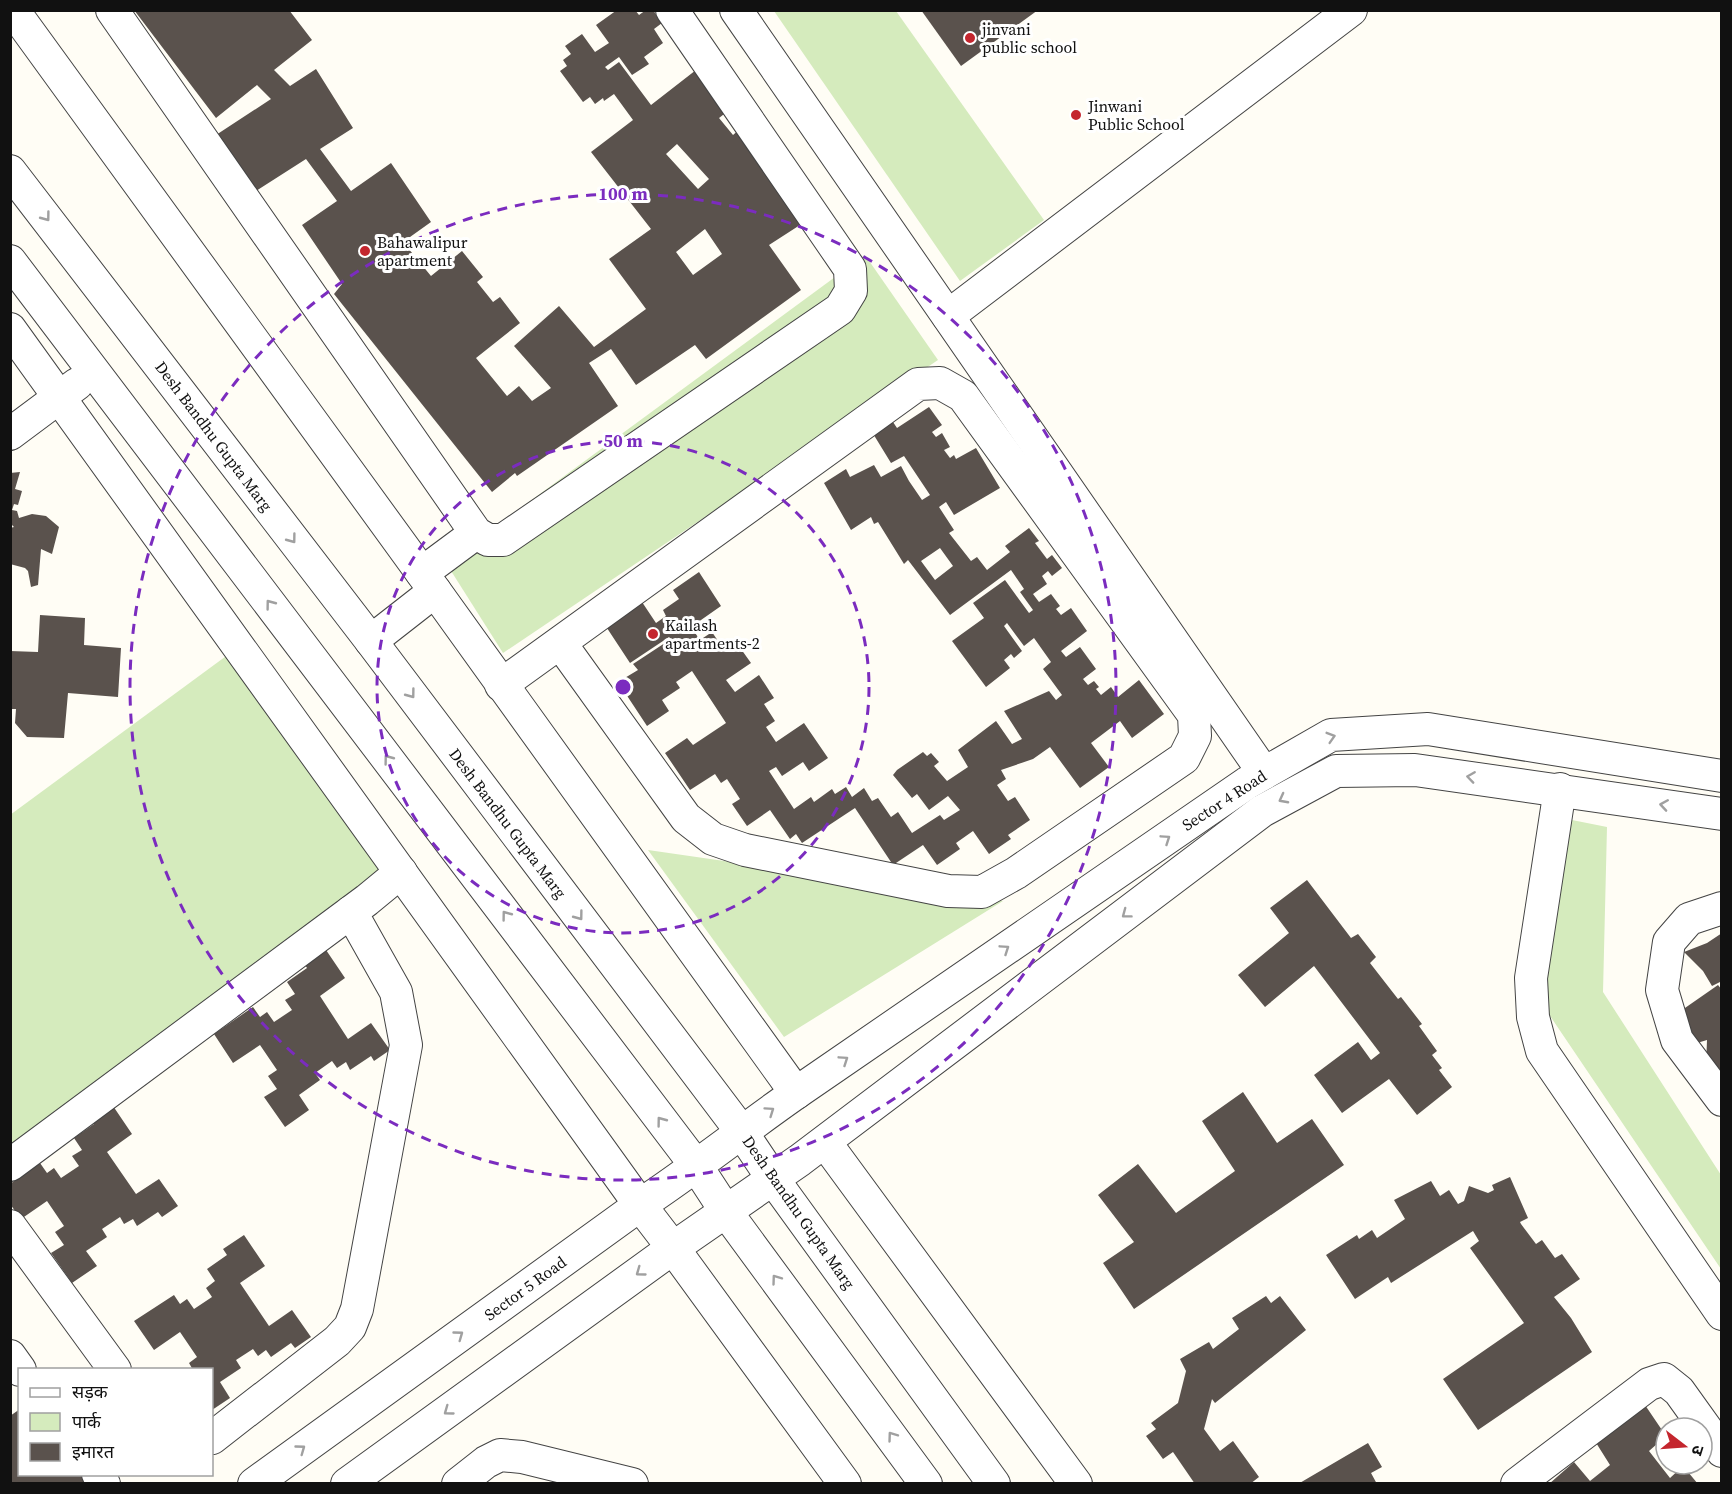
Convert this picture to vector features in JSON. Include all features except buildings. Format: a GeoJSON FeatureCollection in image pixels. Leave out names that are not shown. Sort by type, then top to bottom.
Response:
{"type":"FeatureCollection","features":[{"type":"Feature","properties":{"kind":"street"},"geometry":{"type":"LineString","coordinates":[[13,10],[796,1093]]}},
{"type":"Feature","properties":{"kind":"street"},"geometry":{"type":"LineString","coordinates":[[112,10],[476,533],[488,540],[503,540],[840,309],[851,291],[850,268],[672,10]]}},
{"type":"Feature","properties":{"kind":"street"},"geometry":{"type":"LineString","coordinates":[[736,10],[1264,773]]}},
{"type":"Feature","properties":{"kind":"street"},"geometry":{"type":"LineString","coordinates":[[948,316],[1351,10]]}},
{"type":"Feature","properties":{"kind":"street","name":"Desh Bandhu Gupta Marg"},"geometry":{"type":"LineString","coordinates":[[10,171],[371,641],[741,1131],[773,1179],[994,1484]]}},
{"type":"Feature","properties":{"kind":"street"},"geometry":{"type":"LineString","coordinates":[[10,261],[697,1167],[727,1213],[926,1484]]}},
{"type":"Feature","properties":{"kind":"street"},"geometry":{"type":"LineString","coordinates":[[61,327],[16,350],[60,397],[640,1205],[844,1484]]}},
{"type":"Feature","properties":{"kind":"street"},"geometry":{"type":"LineString","coordinates":[[10,434],[94,371]]}},
{"type":"Feature","properties":{"kind":"street"},"geometry":{"type":"LineString","coordinates":[[501,685],[561,644],[918,384],[940,383],[963,396],[1180,695],[1194,715],[1195,736],[1184,758],[1016,873],[982,892],[948,891],[745,850],[714,839],[686,818],[561,644]]}},
{"type":"Feature","properties":{"kind":"street"},"geometry":{"type":"LineString","coordinates":[[371,641],[476,533]]}},
{"type":"Feature","properties":{"kind":"street","name":"Sector 4 Road"},"geometry":{"type":"LineString","coordinates":[[796,1093],[1264,773],[1331,735],[1428,729],[1722,776]]}},
{"type":"Feature","properties":{"kind":"street","name":"Sector 4 Road"},"geometry":{"type":"LineString","coordinates":[[825,1142],[1262,811],[1336,771],[1415,770],[1722,814]]}},
{"type":"Feature","properties":{"kind":"street"},"geometry":{"type":"LineString","coordinates":[[1560,789],[1531,978],[1533,1017],[1542,1050],[1722,1314]]}},
{"type":"Feature","properties":{"kind":"street"},"geometry":{"type":"LineString","coordinates":[[10,1165],[351,912],[401,872]]}},
{"type":"Feature","properties":{"kind":"street"},"geometry":{"type":"LineString","coordinates":[[1722,908],[1689,919],[1669,942],[1662,990],[1677,1040],[1722,1100]]}},
{"type":"Feature","properties":{"kind":"street"},"geometry":{"type":"LineString","coordinates":[[213,1437],[337,1341],[350,1327],[357,1309],[406,1045],[396,992],[351,912]]}},
{"type":"Feature","properties":{"kind":"street","name":"Sector 5 Road"},"geometry":{"type":"LineString","coordinates":[[254,1484],[640,1205],[697,1167],[741,1131],[796,1093]]}},
{"type":"Feature","properties":{"kind":"street"},"geometry":{"type":"LineString","coordinates":[[347,1484],[673,1248],[727,1213],[825,1142],[1076,1484]]}},
{"type":"Feature","properties":{"kind":"street"},"geometry":{"type":"LineString","coordinates":[[10,1226],[114,1368]]}},
{"type":"Feature","properties":{"kind":"street"},"geometry":{"type":"LineString","coordinates":[[1517,1484],[1649,1384],[1664,1379],[1679,1391],[1722,1451]]}},
{"type":"Feature","properties":{"kind":"street"},"geometry":{"type":"LineString","coordinates":[[458,1484],[486,1462],[500,1455],[522,1457],[632,1484]]}},
{"type":"Feature","properties":{"kind":"green space"},"geometry":{"type":"Polygon","coordinates":[[[774,11],[896,11],[1044,220],[960,281],[774,11]]]}},
{"type":"Feature","properties":{"kind":"green space"},"geometry":{"type":"Polygon","coordinates":[[[865,255],[938,360],[503,653],[446,563],[865,255]]]}},
{"type":"Feature","properties":{"kind":"green space"},"geometry":{"type":"Polygon","coordinates":[[[233,651],[390,867],[11,1145],[10,815],[233,651]]]}},
{"type":"Feature","properties":{"kind":"green space"},"geometry":{"type":"Polygon","coordinates":[[[1572,820],[1607,827],[1603,992],[1721,1175],[1721,1269],[1542,1004],[1572,820]]]}},
{"type":"Feature","properties":{"kind":"green space"},"geometry":{"type":"Polygon","coordinates":[[[648,850],[1003,901],[784,1037],[648,850]]]}},
{"type":"Feature","properties":{"kind":"place","name":"jinvani public school"},"geometry":{"type":"Point","coordinates":[970,38]}},
{"type":"Feature","properties":{"kind":"place","name":"Jinwani Public School"},"geometry":{"type":"Point","coordinates":[1076,115]}},
{"type":"Feature","properties":{"kind":"place","name":"Bahawalipur apartment"},"geometry":{"type":"Point","coordinates":[365,251]}},
{"type":"Feature","properties":{"kind":"place","name":"Kailash apartments-2"},"geometry":{"type":"Point","coordinates":[653,634]}}]}
